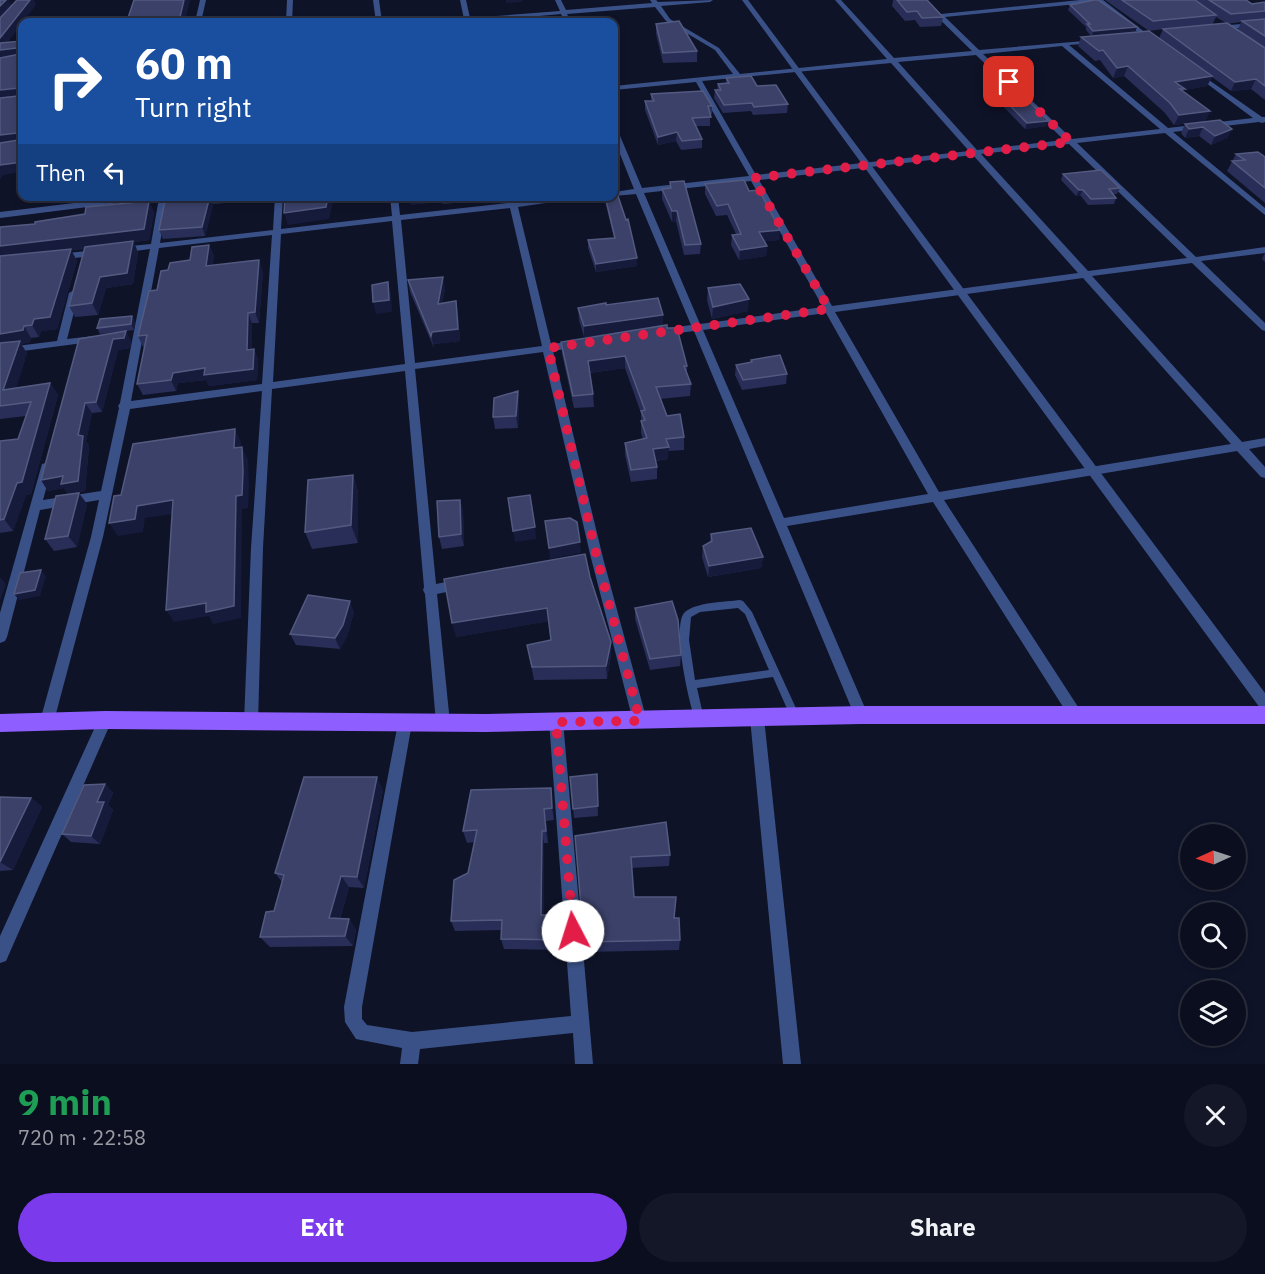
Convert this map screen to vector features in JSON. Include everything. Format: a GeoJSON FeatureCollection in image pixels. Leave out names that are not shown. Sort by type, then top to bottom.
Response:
{"type":"FeatureCollection","features":[{"type":"Feature","properties":{"kind":"main road"},"geometry":{"type":"LineString","coordinates":[[0,723],[105,720],[442,723],[699,720],[861,715],[1077,717],[1265,715]]}},
{"type":"Feature","properties":{"kind":"street"},"geometry":{"type":"LineString","coordinates":[[199,18],[203,0]]}},
{"type":"Feature","properties":{"kind":"street"},"geometry":{"type":"LineString","coordinates":[[289,18],[290,0]]}},
{"type":"Feature","properties":{"kind":"street"},"geometry":{"type":"LineString","coordinates":[[376,0],[378,18]]}},
{"type":"Feature","properties":{"kind":"street"},"geometry":{"type":"LineString","coordinates":[[463,0],[467,18]]}},
{"type":"Feature","properties":{"kind":"street"},"geometry":{"type":"LineString","coordinates":[[558,0],[566,18]]}},
{"type":"Feature","properties":{"kind":"street"},"geometry":{"type":"LineString","coordinates":[[506,18],[655,3],[710,0]]}},
{"type":"Feature","properties":{"kind":"street"},"geometry":{"type":"LineString","coordinates":[[745,0],[1265,704]]}},
{"type":"Feature","properties":{"kind":"street"},"geometry":{"type":"LineString","coordinates":[[838,0],[1265,474]]}},
{"type":"Feature","properties":{"kind":"street"},"geometry":{"type":"LineString","coordinates":[[923,0],[1265,328]]}},
{"type":"Feature","properties":{"kind":"street"},"geometry":{"type":"LineString","coordinates":[[939,16],[1099,0],[1163,48]]}},
{"type":"Feature","properties":{"kind":"street"},"geometry":{"type":"LineString","coordinates":[[655,3],[674,24],[717,49],[738,76]]}},
{"type":"Feature","properties":{"kind":"street"},"geometry":{"type":"LineString","coordinates":[[1215,26],[1225,28],[1265,24]]}},
{"type":"Feature","properties":{"kind":"street"},"geometry":{"type":"LineString","coordinates":[[1225,28],[1233,33]]}},
{"type":"Feature","properties":{"kind":"street"},"geometry":{"type":"LineString","coordinates":[[1135,37],[1158,34]]}},
{"type":"Feature","properties":{"kind":"street"},"geometry":{"type":"LineString","coordinates":[[618,88],[1099,40]]}},
{"type":"Feature","properties":{"kind":"street"},"geometry":{"type":"LineString","coordinates":[[1063,44],[1265,212]]}},
{"type":"Feature","properties":{"kind":"street"},"geometry":{"type":"LineString","coordinates":[[1187,66],[1263,121]]}},
{"type":"Feature","properties":{"kind":"street"},"geometry":{"type":"LineString","coordinates":[[698,80],[936,497],[1077,717]]}},
{"type":"Feature","properties":{"kind":"street"},"geometry":{"type":"LineString","coordinates":[[618,194],[1263,121]]}},
{"type":"Feature","properties":{"kind":"street"},"geometry":{"type":"LineString","coordinates":[[618,141],[861,715]]}},
{"type":"Feature","properties":{"kind":"street"},"geometry":{"type":"LineString","coordinates":[[0,215],[116,201]]}},
{"type":"Feature","properties":{"kind":"street"},"geometry":{"type":"LineString","coordinates":[[47,721],[98,537],[135,335],[163,201]]}},
{"type":"Feature","properties":{"kind":"street"},"geometry":{"type":"LineString","coordinates":[[250,722],[257,548],[269,386],[279,201]]}},
{"type":"Feature","properties":{"kind":"street"},"geometry":{"type":"LineString","coordinates":[[394,201],[442,723]]}},
{"type":"Feature","properties":{"kind":"street"},"geometry":{"type":"LineString","coordinates":[[42,259],[396,219],[512,201],[548,348],[592,559],[640,721]]}},
{"type":"Feature","properties":{"kind":"street"},"geometry":{"type":"LineString","coordinates":[[651,334],[1265,250]]}},
{"type":"Feature","properties":{"kind":"street"},"geometry":{"type":"LineString","coordinates":[[82,265],[85,254]]}},
{"type":"Feature","properties":{"kind":"street"},"geometry":{"type":"LineString","coordinates":[[61,343],[76,288]]}},
{"type":"Feature","properties":{"kind":"street"},"geometry":{"type":"LineString","coordinates":[[0,351],[61,343],[78,346],[110,338]]}},
{"type":"Feature","properties":{"kind":"street"},"geometry":{"type":"LineString","coordinates":[[123,405],[594,341]]}},
{"type":"Feature","properties":{"kind":"street"},"geometry":{"type":"LineString","coordinates":[[780,523],[1265,442]]}},
{"type":"Feature","properties":{"kind":"street"},"geometry":{"type":"LineString","coordinates":[[0,637],[50,451]]}},
{"type":"Feature","properties":{"kind":"street"},"geometry":{"type":"LineString","coordinates":[[35,506],[106,495]]}},
{"type":"Feature","properties":{"kind":"street"},"geometry":{"type":"LineString","coordinates":[[429,590],[474,582]]}},
{"type":"Feature","properties":{"kind":"street"},"geometry":{"type":"LineString","coordinates":[[757,718],[792,1063]]}},
{"type":"Feature","properties":{"kind":"street"},"geometry":{"type":"LineString","coordinates":[[0,955],[105,720]]}},
{"type":"Feature","properties":{"kind":"street"},"geometry":{"type":"LineString","coordinates":[[556,722],[584,1064]]}},
{"type":"Feature","properties":{"kind":"street"},"geometry":{"type":"LineString","coordinates":[[405,723],[353,1008],[354,1022],[362,1033],[412,1041],[580,1024]]}},
{"type":"Feature","properties":{"kind":"street"},"geometry":{"type":"LineString","coordinates":[[409,1064],[412,1041]]}},
{"type":"Feature","properties":{"kind":"lane"},"geometry":{"type":"LineString","coordinates":[[699,720],[684,628],[687,615],[698,609],[740,604],[748,612],[795,717]]}},
{"type":"Feature","properties":{"kind":"lane"},"geometry":{"type":"LineString","coordinates":[[693,684],[775,673]]}},
{"type":"Feature","properties":{"kind":"building"},"geometry":{"type":"Polygon","coordinates":[[[17,0],[30,0],[0,38],[0,18],[17,0]]]}},
{"type":"Feature","properties":{"kind":"building"},"geometry":{"type":"Polygon","coordinates":[[[134,0],[184,0],[180,17],[128,18],[134,0]]]}},
{"type":"Feature","properties":{"kind":"building"},"geometry":{"type":"Polygon","coordinates":[[[897,0],[927,0],[943,17],[922,18],[917,11],[907,12],[897,0]]]}},
{"type":"Feature","properties":{"kind":"building"},"geometry":{"type":"Polygon","coordinates":[[[1098,0],[1137,27],[1093,31],[1087,24],[1090,24],[1070,5],[1098,0]]]}},
{"type":"Feature","properties":{"kind":"building"},"geometry":{"type":"Polygon","coordinates":[[[1122,0],[1195,0],[1216,15],[1153,21],[1122,0]]]}},
{"type":"Feature","properties":{"kind":"building"},"geometry":{"type":"Polygon","coordinates":[[[1209,0],[1246,0],[1252,4],[1265,2],[1265,11],[1231,14],[1209,0]]]}},
{"type":"Feature","properties":{"kind":"building"},"geometry":{"type":"Polygon","coordinates":[[[1265,19],[1265,36],[1242,21],[1265,19]]]}},
{"type":"Feature","properties":{"kind":"building"},"geometry":{"type":"Polygon","coordinates":[[[679,21],[697,51],[663,53],[656,24],[679,21]]]}},
{"type":"Feature","properties":{"kind":"building"},"geometry":{"type":"Polygon","coordinates":[[[1227,23],[1265,48],[1265,86],[1256,79],[1235,82],[1163,29],[1227,23]]]}},
{"type":"Feature","properties":{"kind":"building"},"geometry":{"type":"Polygon","coordinates":[[[1149,31],[1212,76],[1175,82],[1185,89],[1180,89],[1210,111],[1179,115],[1170,103],[1128,66],[1117,68],[1103,50],[1099,51],[1081,37],[1149,31]]]}},
{"type":"Feature","properties":{"kind":"building"},"geometry":{"type":"Polygon","coordinates":[[[18,41],[18,50],[17,48],[0,50],[0,43],[18,41]]]}},
{"type":"Feature","properties":{"kind":"building"},"geometry":{"type":"Polygon","coordinates":[[[18,54],[18,88],[0,90],[0,58],[18,54]]]}},
{"type":"Feature","properties":{"kind":"building"},"geometry":{"type":"Polygon","coordinates":[[[751,76],[757,86],[776,85],[788,104],[754,107],[752,103],[724,105],[715,90],[721,90],[718,84],[729,83],[726,78],[751,76]]]}},
{"type":"Feature","properties":{"kind":"building"},"geometry":{"type":"Polygon","coordinates":[[[1015,88],[1049,121],[1027,123],[995,90],[1015,88]]]}},
{"type":"Feature","properties":{"kind":"building"},"geometry":{"type":"Polygon","coordinates":[[[703,91],[712,106],[708,106],[711,117],[692,118],[702,139],[682,141],[677,132],[658,137],[645,101],[654,101],[651,94],[703,91]]]}},
{"type":"Feature","properties":{"kind":"building"},"geometry":{"type":"Polygon","coordinates":[[[18,96],[18,136],[17,133],[0,135],[0,98],[18,96]]]}},
{"type":"Feature","properties":{"kind":"building"},"geometry":{"type":"Polygon","coordinates":[[[1220,120],[1232,129],[1215,136],[1203,127],[1189,129],[1185,124],[1220,120]]]}},
{"type":"Feature","properties":{"kind":"building"},"geometry":{"type":"Polygon","coordinates":[[[18,140],[18,163],[0,165],[0,143],[18,140]]]}},
{"type":"Feature","properties":{"kind":"building"},"geometry":{"type":"Polygon","coordinates":[[[1258,152],[1265,157],[1265,188],[1232,161],[1245,160],[1236,154],[1258,152]]]}},
{"type":"Feature","properties":{"kind":"building"},"geometry":{"type":"Polygon","coordinates":[[[1101,170],[1120,188],[1109,189],[1116,198],[1091,199],[1063,174],[1101,170]]]}},
{"type":"Feature","properties":{"kind":"building"},"geometry":{"type":"Polygon","coordinates":[[[744,180],[749,191],[759,190],[780,230],[759,232],[767,246],[740,250],[732,235],[741,234],[728,204],[717,206],[705,184],[744,180]]]}},
{"type":"Feature","properties":{"kind":"building"},"geometry":{"type":"Polygon","coordinates":[[[684,181],[701,244],[685,245],[677,211],[672,211],[662,189],[671,188],[670,182],[684,181]]]}},
{"type":"Feature","properties":{"kind":"building"},"geometry":{"type":"Polygon","coordinates":[[[618,196],[626,220],[628,219],[637,258],[596,264],[588,240],[615,238],[606,201],[618,201],[618,196]]]}},
{"type":"Feature","properties":{"kind":"building"},"geometry":{"type":"Polygon","coordinates":[[[149,201],[144,229],[0,246],[0,227],[35,224],[35,222],[85,214],[86,207],[149,201]]]}},
{"type":"Feature","properties":{"kind":"building"},"geometry":{"type":"Polygon","coordinates":[[[165,201],[209,201],[202,227],[159,230],[165,201]]]}},
{"type":"Feature","properties":{"kind":"building"},"geometry":{"type":"Polygon","coordinates":[[[285,201],[327,201],[326,207],[284,213],[285,201]]]}},
{"type":"Feature","properties":{"kind":"building"},"geometry":{"type":"Polygon","coordinates":[[[133,241],[127,273],[100,277],[92,303],[69,306],[85,247],[133,241]]]}},
{"type":"Feature","properties":{"kind":"building"},"geometry":{"type":"Polygon","coordinates":[[[209,245],[206,266],[259,260],[255,312],[248,313],[247,350],[254,349],[253,369],[204,375],[205,368],[173,373],[171,380],[137,384],[147,335],[138,336],[149,291],[157,290],[161,271],[168,270],[170,263],[190,260],[192,247],[209,245]]]}},
{"type":"Feature","properties":{"kind":"building"},"geometry":{"type":"Polygon","coordinates":[[[71,249],[50,317],[34,319],[32,325],[24,326],[23,330],[0,334],[0,256],[71,249]]]}},
{"type":"Feature","properties":{"kind":"building"},"geometry":{"type":"Polygon","coordinates":[[[443,277],[438,304],[456,301],[458,329],[432,332],[431,336],[408,280],[443,277]]]}},
{"type":"Feature","properties":{"kind":"building"},"geometry":{"type":"Polygon","coordinates":[[[388,282],[389,300],[373,302],[372,285],[388,282]]]}},
{"type":"Feature","properties":{"kind":"building"},"geometry":{"type":"Polygon","coordinates":[[[740,284],[749,299],[713,307],[708,288],[740,284]]]}},
{"type":"Feature","properties":{"kind":"building"},"geometry":{"type":"Polygon","coordinates":[[[658,298],[663,315],[584,326],[578,308],[606,303],[606,305],[658,298]]]}},
{"type":"Feature","properties":{"kind":"building"},"geometry":{"type":"Polygon","coordinates":[[[132,316],[131,324],[97,328],[100,319],[132,316]]]}},
{"type":"Feature","properties":{"kind":"building"},"geometry":{"type":"Polygon","coordinates":[[[667,325],[667,328],[677,328],[687,366],[684,366],[691,384],[656,387],[667,416],[680,414],[684,437],[666,439],[669,447],[653,449],[657,467],[631,470],[625,443],[647,438],[641,421],[645,420],[641,411],[645,410],[625,356],[588,361],[593,394],[573,396],[561,342],[667,325]]]}},
{"type":"Feature","properties":{"kind":"building"},"geometry":{"type":"Polygon","coordinates":[[[126,331],[124,338],[113,339],[96,402],[85,403],[78,435],[83,436],[78,481],[61,484],[63,476],[41,480],[79,339],[126,331]]]}},
{"type":"Feature","properties":{"kind":"building"},"geometry":{"type":"Polygon","coordinates":[[[20,341],[3,390],[50,383],[22,482],[17,483],[4,519],[0,520],[0,441],[18,439],[31,402],[0,406],[0,343],[20,341]]]}},
{"type":"Feature","properties":{"kind":"building"},"geometry":{"type":"Polygon","coordinates":[[[780,355],[787,374],[743,380],[736,365],[752,362],[751,360],[780,355]]]}},
{"type":"Feature","properties":{"kind":"building"},"geometry":{"type":"Polygon","coordinates":[[[518,391],[516,416],[493,417],[494,398],[518,391]]]}},
{"type":"Feature","properties":{"kind":"building"},"geometry":{"type":"Polygon","coordinates":[[[235,429],[234,448],[242,447],[243,472],[242,495],[236,496],[234,606],[206,612],[206,603],[166,610],[173,500],[137,506],[135,519],[109,523],[114,496],[121,495],[133,444],[235,429]]]}},
{"type":"Feature","properties":{"kind":"building"},"geometry":{"type":"Polygon","coordinates":[[[353,475],[351,525],[305,532],[308,480],[353,475]]]}},
{"type":"Feature","properties":{"kind":"building"},"geometry":{"type":"Polygon","coordinates":[[[79,493],[68,536],[45,539],[56,496],[79,493]]]}},
{"type":"Feature","properties":{"kind":"building"},"geometry":{"type":"Polygon","coordinates":[[[530,495],[535,527],[513,531],[508,498],[530,495]]]}},
{"type":"Feature","properties":{"kind":"building"},"geometry":{"type":"Polygon","coordinates":[[[460,500],[461,534],[439,537],[437,501],[460,500]]]}},
{"type":"Feature","properties":{"kind":"building"},"geometry":{"type":"Polygon","coordinates":[[[570,518],[577,522],[580,542],[549,548],[545,521],[570,518]]]}},
{"type":"Feature","properties":{"kind":"building"},"geometry":{"type":"Polygon","coordinates":[[[751,528],[763,557],[709,566],[703,546],[712,541],[711,534],[751,528]]]}},
{"type":"Feature","properties":{"kind":"building"},"geometry":{"type":"Polygon","coordinates":[[[585,554],[611,642],[606,666],[532,667],[527,645],[551,640],[547,608],[452,623],[444,579],[585,554]]]}},
{"type":"Feature","properties":{"kind":"building"},"geometry":{"type":"Polygon","coordinates":[[[41,570],[35,590],[14,594],[20,573],[41,570]]]}},
{"type":"Feature","properties":{"kind":"building"},"geometry":{"type":"Polygon","coordinates":[[[308,595],[350,601],[343,625],[335,638],[290,634],[308,595]]]}},
{"type":"Feature","properties":{"kind":"building"},"geometry":{"type":"Polygon","coordinates":[[[672,601],[678,620],[681,655],[650,659],[635,608],[672,601]]]}},
{"type":"Feature","properties":{"kind":"building"},"geometry":{"type":"Polygon","coordinates":[[[597,774],[598,806],[573,809],[570,777],[597,774]]]}},
{"type":"Feature","properties":{"kind":"building"},"geometry":{"type":"Polygon","coordinates":[[[304,777],[377,777],[357,877],[341,876],[329,918],[349,919],[345,936],[260,937],[266,912],[274,911],[284,875],[275,873],[304,777]]]}},
{"type":"Feature","properties":{"kind":"building"},"geometry":{"type":"Polygon","coordinates":[[[105,784],[97,802],[104,802],[91,836],[62,834],[84,785],[105,784]]]}},
{"type":"Feature","properties":{"kind":"building"},"geometry":{"type":"Polygon","coordinates":[[[551,788],[552,808],[544,809],[546,831],[542,831],[541,915],[560,915],[562,940],[501,939],[502,920],[451,921],[454,880],[468,873],[477,830],[463,831],[471,790],[551,788]]]}},
{"type":"Feature","properties":{"kind":"building"},"geometry":{"type":"Polygon","coordinates":[[[0,797],[31,798],[0,862],[0,797]]]}},
{"type":"Feature","properties":{"kind":"building"},"geometry":{"type":"Polygon","coordinates":[[[666,822],[670,855],[631,857],[634,897],[676,897],[674,918],[679,918],[680,940],[584,942],[575,836],[666,822]]]}},
{"type":"Feature","properties":{"kind":"route"},"geometry":{"type":"LineString","coordinates":[[573,931],[556,722],[640,721],[597,558],[548,348],[829,309],[753,178],[1071,142],[1009,82]]}}]}
